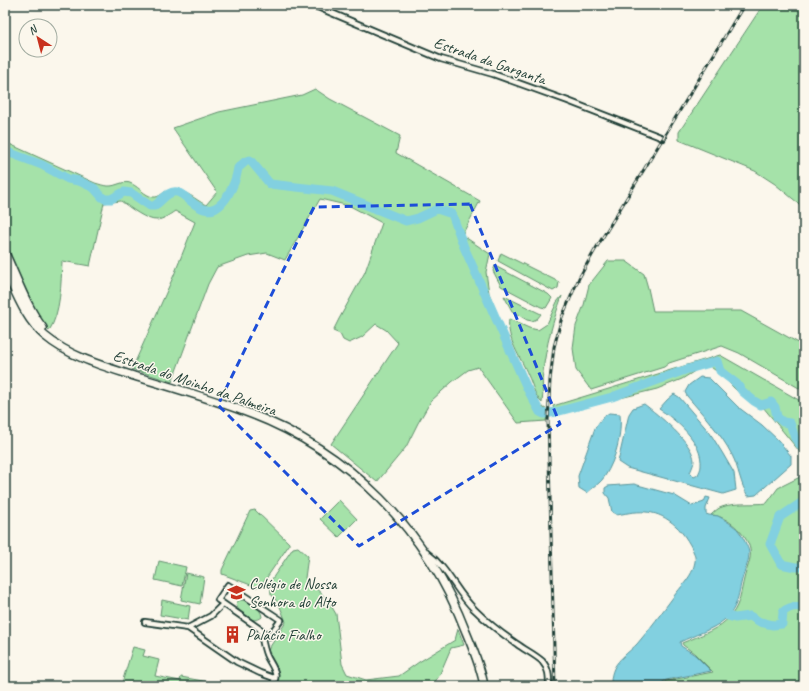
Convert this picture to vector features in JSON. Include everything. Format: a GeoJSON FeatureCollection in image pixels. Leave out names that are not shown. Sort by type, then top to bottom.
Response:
{"type":"FeatureCollection","features":[{"type":"Feature","properties":{"kind":"main road","name":"Estrada do Moinho da Palmeira"},"geometry":{"type":"LineString","coordinates":[[5,253],[36,320],[61,347]]}},
{"type":"Feature","properties":{"kind":"main road","name":"Estrada do Moinho da Palmeira"},"geometry":{"type":"LineString","coordinates":[[5,270],[17,298],[33,324],[45,336],[61,347],[83,359],[271,421],[326,452],[350,470],[373,490],[406,526],[436,569],[450,593],[474,653],[484,686]]}},
{"type":"Feature","properties":{"kind":"main road","name":"Estrada do Moinho da Palmeira"},"geometry":{"type":"LineString","coordinates":[[474,653],[481,686]]}},
{"type":"Feature","properties":{"kind":"street","name":"Estrada da Garganta"},"geometry":{"type":"LineString","coordinates":[[310,5],[441,59],[493,74],[663,138]]}},
{"type":"Feature","properties":{"kind":"street"},"geometry":{"type":"LineString","coordinates":[[425,552],[436,559],[474,610],[507,637],[542,661],[549,673],[549,686]]}},
{"type":"Feature","properties":{"kind":"street"},"geometry":{"type":"LineString","coordinates":[[228,585],[281,620],[269,636],[260,629],[218,600],[228,585]]}},
{"type":"Feature","properties":{"kind":"street"},"geometry":{"type":"LineString","coordinates":[[188,628],[211,616],[223,604]]}},
{"type":"Feature","properties":{"kind":"street"},"geometry":{"type":"LineString","coordinates":[[145,622],[188,628],[237,662],[274,678]]}},
{"type":"Feature","properties":{"kind":"street"},"geometry":{"type":"LineString","coordinates":[[260,629],[266,655],[275,670],[274,683],[271,686]]}},
{"type":"Feature","properties":{"kind":"highlighted area"},"geometry":{"type":"Polygon","coordinates":[[[470,204],[560,424],[359,546],[218,405],[314,207],[470,204]]]}},
{"type":"Feature","properties":{"kind":"green space"},"geometry":{"type":"Polygon","coordinates":[[[763,5],[804,5],[804,208],[775,184],[755,171],[679,140],[679,132],[763,5]]]}},
{"type":"Feature","properties":{"kind":"green space"},"geometry":{"type":"Polygon","coordinates":[[[315,89],[330,99],[400,136],[396,153],[480,201],[462,235],[490,254],[486,272],[489,293],[534,403],[548,410],[546,421],[518,423],[478,367],[468,370],[431,401],[406,447],[377,482],[331,444],[398,343],[386,330],[376,324],[362,337],[349,343],[343,340],[340,334],[333,331],[365,272],[382,223],[350,206],[320,199],[285,260],[267,253],[248,256],[217,267],[208,284],[172,382],[132,369],[174,275],[195,222],[175,211],[162,219],[153,220],[138,213],[121,201],[104,203],[90,266],[62,261],[61,288],[58,306],[49,331],[39,317],[5,244],[5,142],[95,183],[111,186],[126,182],[153,197],[169,190],[179,190],[206,205],[217,192],[173,128],[219,112],[302,95],[315,89]]]}},
{"type":"Feature","properties":{"kind":"green space"},"geometry":{"type":"Polygon","coordinates":[[[501,253],[559,282],[558,288],[553,291],[498,261],[501,253]]]}},
{"type":"Feature","properties":{"kind":"green space"},"geometry":{"type":"Polygon","coordinates":[[[608,261],[626,261],[644,274],[653,311],[741,311],[804,346],[804,391],[739,353],[722,346],[669,363],[664,367],[591,390],[576,370],[573,348],[576,326],[584,305],[589,285],[608,261]]]}},
{"type":"Feature","properties":{"kind":"green space"},"geometry":{"type":"Polygon","coordinates":[[[495,266],[548,294],[552,298],[546,308],[541,307],[501,286],[493,271],[495,266]]]}},
{"type":"Feature","properties":{"kind":"green space"},"geometry":{"type":"Polygon","coordinates":[[[504,296],[541,314],[537,319],[532,321],[527,320],[512,311],[504,296]]]}},
{"type":"Feature","properties":{"kind":"green space"},"geometry":{"type":"Polygon","coordinates":[[[562,296],[546,352],[542,376],[542,403],[535,393],[512,341],[509,319],[529,328],[538,330],[547,324],[557,302],[562,296]]]}},
{"type":"Feature","properties":{"kind":"green space"},"geometry":{"type":"Polygon","coordinates":[[[720,355],[804,403],[804,457],[763,407],[741,395],[719,373],[708,365],[698,369],[682,379],[657,389],[555,414],[553,406],[720,355]]]}},
{"type":"Feature","properties":{"kind":"green space"},"geometry":{"type":"Polygon","coordinates":[[[804,473],[804,686],[659,686],[666,681],[713,672],[682,643],[709,632],[722,624],[735,610],[740,597],[750,557],[748,543],[745,537],[735,526],[723,518],[711,515],[719,508],[727,505],[767,503],[778,488],[802,476],[804,473]]]}},
{"type":"Feature","properties":{"kind":"green space"},"geometry":{"type":"Polygon","coordinates":[[[339,500],[357,519],[339,537],[320,519],[339,500]]]}},
{"type":"Feature","properties":{"kind":"green space"},"geometry":{"type":"Polygon","coordinates":[[[255,510],[289,543],[261,586],[256,587],[222,574],[222,570],[250,511],[255,510]]]}},
{"type":"Feature","properties":{"kind":"green space"},"geometry":{"type":"Polygon","coordinates":[[[298,547],[308,556],[305,578],[327,599],[336,614],[342,664],[347,674],[366,680],[399,676],[455,640],[458,629],[464,645],[451,648],[439,676],[432,686],[278,686],[277,671],[268,650],[286,622],[279,604],[271,594],[270,582],[293,548],[298,547]]]}},
{"type":"Feature","properties":{"kind":"green space"},"geometry":{"type":"Polygon","coordinates":[[[159,561],[186,567],[182,586],[155,580],[159,561]]]}},
{"type":"Feature","properties":{"kind":"green space"},"geometry":{"type":"Polygon","coordinates":[[[186,573],[204,577],[200,604],[181,600],[186,573]]]}},
{"type":"Feature","properties":{"kind":"green space"},"geometry":{"type":"Polygon","coordinates":[[[162,600],[190,606],[188,620],[160,615],[162,600]]]}},
{"type":"Feature","properties":{"kind":"green space"},"geometry":{"type":"Polygon","coordinates":[[[240,600],[247,601],[257,607],[262,617],[255,620],[240,612],[236,605],[240,600]]]}},
{"type":"Feature","properties":{"kind":"green space"},"geometry":{"type":"Polygon","coordinates":[[[133,647],[145,650],[143,656],[159,660],[155,676],[180,681],[181,677],[230,686],[121,686],[133,647]]]}},
{"type":"Feature","properties":{"kind":"water"},"geometry":{"type":"Polygon","coordinates":[[[700,377],[709,378],[738,407],[762,425],[778,440],[791,456],[791,464],[756,495],[748,496],[728,447],[685,392],[689,385],[700,377]]]}},
{"type":"Feature","properties":{"kind":"water"},"geometry":{"type":"Polygon","coordinates":[[[674,394],[679,397],[710,433],[734,473],[736,490],[723,494],[627,468],[618,462],[629,414],[633,408],[644,404],[682,438],[688,446],[694,461],[690,473],[694,477],[698,475],[701,467],[700,457],[693,440],[673,419],[659,409],[674,394]]]}},
{"type":"Feature","properties":{"kind":"water"},"geometry":{"type":"Polygon","coordinates":[[[609,413],[620,414],[619,438],[615,454],[603,479],[587,493],[579,488],[578,476],[595,428],[603,417],[609,413]]]}},
{"type":"Feature","properties":{"kind":"water"},"geometry":{"type":"Polygon","coordinates":[[[634,484],[674,495],[692,506],[704,502],[706,497],[710,498],[706,508],[706,514],[718,516],[737,529],[746,544],[749,555],[733,610],[724,620],[714,627],[680,642],[681,646],[695,655],[711,671],[666,680],[657,686],[611,686],[611,678],[615,666],[622,657],[637,644],[685,583],[692,572],[695,561],[694,554],[687,540],[678,528],[669,520],[662,516],[648,512],[634,512],[617,515],[612,512],[609,498],[605,493],[605,488],[608,486],[634,484]]]}},
{"type":"Feature","properties":{"kind":"waterway"},"geometry":{"type":"LineString","coordinates":[[5,151],[42,165],[68,179],[79,181],[94,188],[105,199],[111,199],[124,192],[131,193],[150,206],[154,206],[168,194],[177,192],[200,208],[211,210],[223,202],[235,181],[238,168],[246,161],[250,160],[270,184],[332,191],[406,221],[418,218],[437,209],[452,214],[464,247],[527,388],[540,412],[544,414],[556,412],[612,397],[685,370],[717,361],[720,371],[737,384],[742,391],[754,401],[761,405],[771,402],[775,407],[777,417],[783,422],[790,423],[795,438],[804,450]]}},
{"type":"Feature","properties":{"kind":"waterway"},"geometry":{"type":"LineString","coordinates":[[804,501],[780,517],[770,544],[781,564],[804,567]]}},
{"type":"Feature","properties":{"kind":"waterway"},"geometry":{"type":"LineString","coordinates":[[728,616],[735,618],[750,616],[760,622],[773,625],[782,624],[783,612],[788,609],[793,607],[804,608]]}},
{"type":"Feature","properties":{"kind":"railway"},"geometry":{"type":"LineString","coordinates":[[555,686],[548,421],[550,380],[554,347],[562,317],[579,278],[595,250],[744,5]]}},
{"type":"Feature","properties":{"kind":"place","name":"Colégio de Nossa Senhora do Alto"},"geometry":{"type":"Point","coordinates":[236,592]}},
{"type":"Feature","properties":{"kind":"place","name":"Palácio Fialho"},"geometry":{"type":"Point","coordinates":[233,634]}}]}
